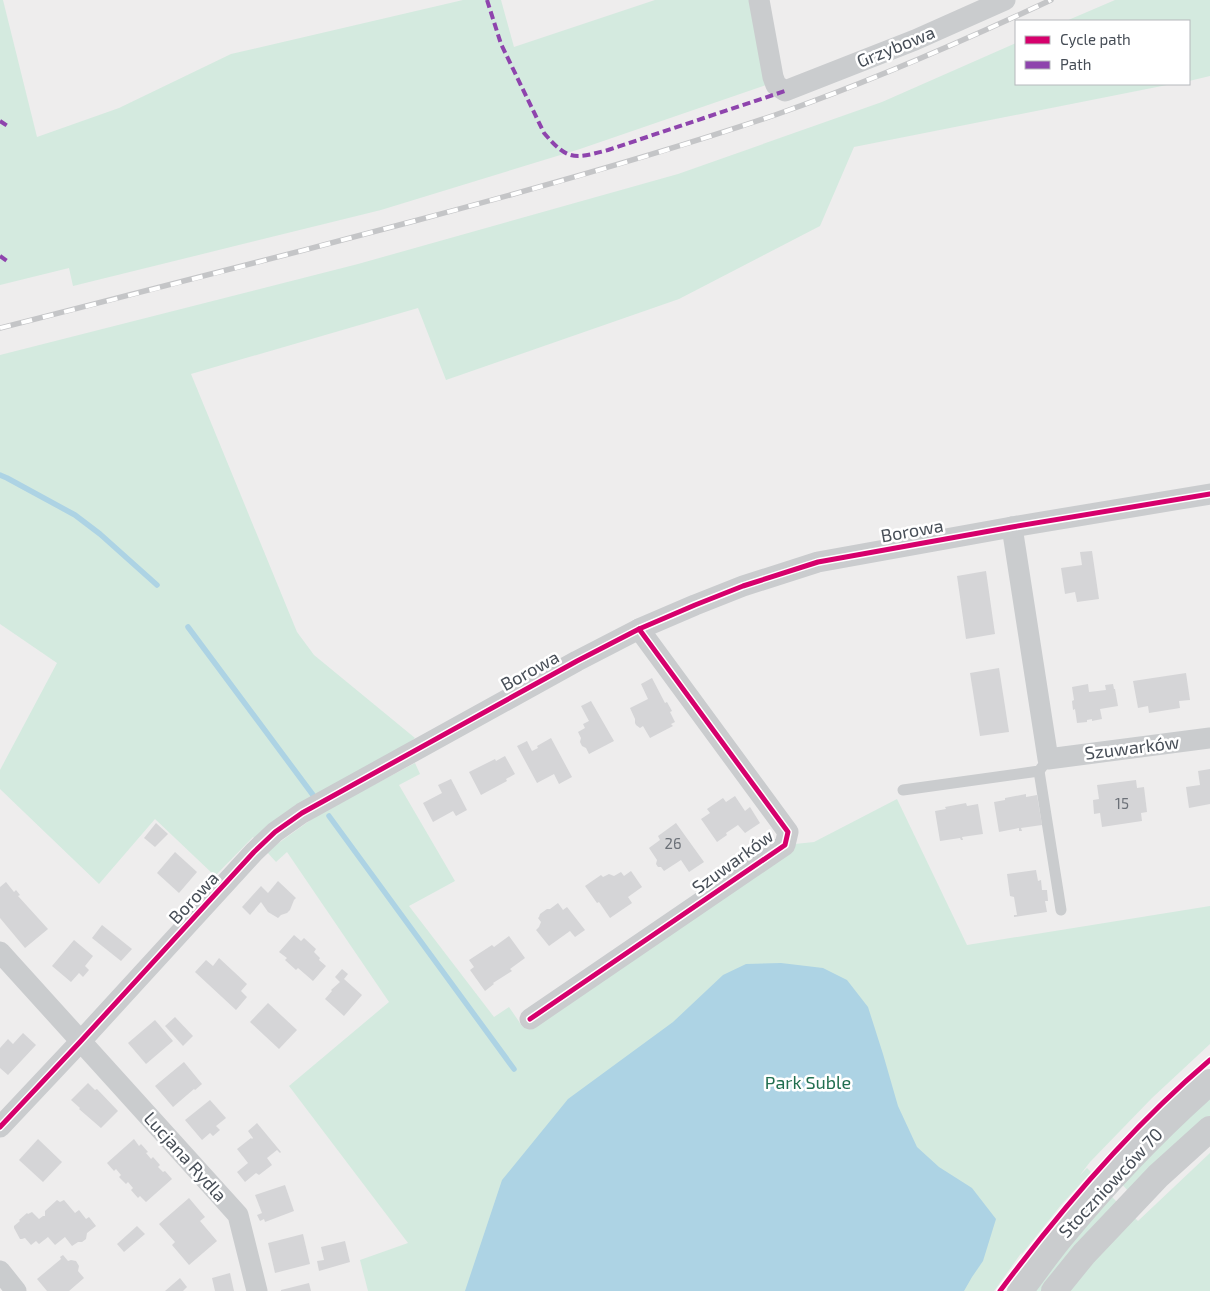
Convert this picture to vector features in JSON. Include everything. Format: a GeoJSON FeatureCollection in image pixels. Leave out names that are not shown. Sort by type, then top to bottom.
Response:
{"type":"FeatureCollection","features":[{"type":"Feature","properties":{"kind":"street","name":"Grzybowa"},"geometry":{"type":"LineString","coordinates":[[759,0],[772,77],[776,85],[785,91],[915,40],[1005,0]]}},
{"type":"Feature","properties":{"kind":"street","name":"Borowa"},"geometry":{"type":"LineString","coordinates":[[0,1127],[254,852],[282,828],[302,813],[348,786],[638,629],[743,586],[818,562],[1210,494]]}},
{"type":"Feature","properties":{"kind":"street"},"geometry":{"type":"LineString","coordinates":[[1012,527],[1043,765]]}},
{"type":"Feature","properties":{"kind":"street","name":"Szuwarków"},"geometry":{"type":"LineString","coordinates":[[530,1019],[785,845],[788,832],[638,629]]}},
{"type":"Feature","properties":{"kind":"street","name":"Szuwarków"},"geometry":{"type":"LineString","coordinates":[[1043,765],[1210,738]]}},
{"type":"Feature","properties":{"kind":"street","name":"Lucjana Rydla"},"geometry":{"type":"LineString","coordinates":[[0,952],[238,1215],[256,1291]]}},
{"type":"Feature","properties":{"kind":"street","name":"Stoczniowców 70"},"geometry":{"type":"LineString","coordinates":[[1020,1291],[1060,1238],[1094,1198],[1137,1152],[1210,1082]]}},
{"type":"Feature","properties":{"kind":"street","name":"Stoczniowców 70"},"geometry":{"type":"LineString","coordinates":[[1054,1291],[1084,1254],[1158,1176],[1210,1129]]}},
{"type":"Feature","properties":{"kind":"street"},"geometry":{"type":"LineString","coordinates":[[0,1271],[16,1291]]}},
{"type":"Feature","properties":{"kind":"lane"},"geometry":{"type":"LineString","coordinates":[[902,790],[1043,765],[1061,910]]}},
{"type":"Feature","properties":{"kind":"green space"},"geometry":{"type":"Polygon","coordinates":[[[0,0],[3,0],[37,137],[119,108],[231,54],[463,0],[501,0],[514,47],[655,0],[753,0],[766,85],[580,149],[381,210],[73,286],[69,268],[0,285],[0,0]]]}},
{"type":"Feature","properties":{"kind":"green space"},"geometry":{"type":"Polygon","coordinates":[[[1115,0],[1210,0],[1210,76],[1190,81],[1190,20],[1068,20],[1115,0]]]}},
{"type":"Feature","properties":{"kind":"green space"},"geometry":{"type":"Polygon","coordinates":[[[1015,43],[1015,85],[1167,85],[854,147],[820,226],[679,299],[446,380],[418,308],[191,374],[297,632],[314,655],[415,738],[394,755],[256,840],[253,837],[215,876],[155,819],[99,884],[0,789],[0,770],[57,663],[0,624],[0,355],[358,264],[678,174],[882,102],[1015,43]]]}},
{"type":"Feature","properties":{"kind":"green space","name":"Park Suble"},"geometry":{"type":"Polygon","coordinates":[[[415,763],[420,774],[399,785],[455,881],[409,906],[494,1017],[509,1007],[522,1026],[785,845],[814,842],[897,799],[967,945],[1210,906],[1210,1044],[1152,1098],[1090,1162],[1080,1175],[1087,1168],[1091,1172],[1061,1205],[1021,1255],[1022,1252],[994,1291],[368,1291],[360,1260],[408,1243],[289,1086],[389,1002],[287,852],[276,862],[267,852],[319,814],[415,763]]]}},
{"type":"Feature","properties":{"kind":"green space"},"geometry":{"type":"Polygon","coordinates":[[[1210,1097],[1210,1116],[1128,1191],[1121,1183],[1210,1097]]]}},
{"type":"Feature","properties":{"kind":"green space"},"geometry":{"type":"Polygon","coordinates":[[[1210,1153],[1210,1291],[1069,1291],[1132,1215],[1138,1221],[1210,1153]]]}},
{"type":"Feature","properties":{"kind":"green space"},"geometry":{"type":"Polygon","coordinates":[[[1110,1195],[1117,1202],[1043,1291],[1034,1291],[1110,1195]]]}},
{"type":"Feature","properties":{"kind":"water"},"geometry":{"type":"Polygon","coordinates":[[[781,963],[823,968],[847,980],[868,1007],[898,1106],[917,1147],[939,1167],[972,1188],[996,1219],[983,1261],[964,1291],[465,1291],[502,1180],[568,1099],[673,1022],[723,975],[746,964],[781,963]]]}},
{"type":"Feature","properties":{"kind":"building"},"geometry":{"type":"Polygon","coordinates":[[[1092,551],[1099,599],[1077,602],[1075,592],[1065,594],[1061,568],[1082,565],[1080,552],[1092,551]]]}},
{"type":"Feature","properties":{"kind":"building"},"geometry":{"type":"Polygon","coordinates":[[[986,571],[995,634],[966,639],[957,576],[986,571]]]}},
{"type":"Feature","properties":{"kind":"building"},"geometry":{"type":"Polygon","coordinates":[[[999,668],[1009,732],[980,736],[970,673],[999,668]]]}},
{"type":"Feature","properties":{"kind":"building"},"geometry":{"type":"Polygon","coordinates":[[[1186,673],[1190,700],[1179,701],[1180,708],[1149,713],[1148,706],[1138,708],[1133,681],[1186,673]]]}},
{"type":"Feature","properties":{"kind":"building"},"geometry":{"type":"Polygon","coordinates":[[[652,678],[665,703],[667,702],[672,711],[670,712],[675,722],[671,724],[673,726],[650,738],[643,726],[640,728],[636,725],[630,708],[648,699],[641,684],[652,678]]]}},
{"type":"Feature","properties":{"kind":"building"},"geometry":{"type":"Polygon","coordinates":[[[1088,684],[1089,692],[1106,690],[1105,685],[1113,684],[1118,706],[1100,709],[1102,719],[1092,721],[1092,719],[1087,720],[1087,722],[1077,723],[1075,709],[1073,710],[1072,687],[1088,684]]]}},
{"type":"Feature","properties":{"kind":"building"},"geometry":{"type":"Polygon","coordinates":[[[591,701],[614,741],[589,754],[580,742],[581,738],[578,732],[585,728],[583,724],[589,721],[581,706],[591,701]]]}},
{"type":"Feature","properties":{"kind":"building"},"geometry":{"type":"Polygon","coordinates":[[[551,738],[572,777],[559,784],[554,774],[537,783],[517,746],[527,741],[532,751],[551,738]]]}},
{"type":"Feature","properties":{"kind":"building"},"geometry":{"type":"Polygon","coordinates":[[[505,756],[515,774],[506,779],[507,781],[481,795],[469,772],[505,756]]]}},
{"type":"Feature","properties":{"kind":"building"},"geometry":{"type":"Polygon","coordinates":[[[1210,769],[1210,804],[1189,808],[1186,787],[1200,785],[1198,771],[1210,769]]]}},
{"type":"Feature","properties":{"kind":"building"},"geometry":{"type":"Polygon","coordinates":[[[451,779],[467,810],[456,816],[453,811],[433,822],[423,803],[442,793],[438,785],[451,779]]]}},
{"type":"Feature","properties":{"kind":"building"},"geometry":{"type":"Polygon","coordinates":[[[1136,780],[1137,788],[1144,787],[1147,812],[1141,813],[1142,821],[1102,827],[1100,813],[1094,814],[1093,800],[1099,799],[1097,785],[1136,780]]]}},
{"type":"Feature","properties":{"kind":"building"},"geometry":{"type":"Polygon","coordinates":[[[1026,794],[1026,797],[1037,795],[1042,825],[1021,828],[1022,831],[1019,831],[1019,828],[999,832],[994,802],[1026,794]]]}},
{"type":"Feature","properties":{"kind":"building"},"geometry":{"type":"Polygon","coordinates":[[[735,796],[745,811],[750,807],[760,823],[745,833],[738,825],[717,842],[701,819],[710,813],[707,809],[723,798],[726,802],[735,796]]]}},
{"type":"Feature","properties":{"kind":"building"},"geometry":{"type":"Polygon","coordinates":[[[966,803],[967,806],[978,804],[983,834],[962,837],[963,840],[960,838],[940,841],[935,811],[966,803]]]}},
{"type":"Feature","properties":{"kind":"building"},"geometry":{"type":"Polygon","coordinates":[[[156,823],[168,834],[155,847],[144,838],[156,823]]]}},
{"type":"Feature","properties":{"kind":"building"},"geometry":{"type":"Polygon","coordinates":[[[676,823],[704,862],[689,872],[681,860],[664,871],[656,864],[657,860],[649,848],[660,840],[658,836],[676,823]]]}},
{"type":"Feature","properties":{"kind":"building"},"geometry":{"type":"Polygon","coordinates":[[[175,852],[197,872],[179,893],[157,873],[175,852]]]}},
{"type":"Feature","properties":{"kind":"building"},"geometry":{"type":"Polygon","coordinates":[[[1036,870],[1038,881],[1041,880],[1042,890],[1047,890],[1048,901],[1045,901],[1047,912],[1014,917],[1014,915],[1017,915],[1014,897],[1010,896],[1007,874],[1036,870]]]}},
{"type":"Feature","properties":{"kind":"building"},"geometry":{"type":"Polygon","coordinates":[[[631,871],[642,887],[628,897],[632,903],[610,918],[585,886],[601,875],[603,877],[609,874],[614,876],[621,872],[624,876],[631,871]]]}},
{"type":"Feature","properties":{"kind":"building"},"geometry":{"type":"Polygon","coordinates":[[[278,881],[296,898],[287,913],[278,918],[268,912],[261,902],[250,915],[242,907],[261,886],[268,893],[278,881]]]}},
{"type":"Feature","properties":{"kind":"building"},"geometry":{"type":"Polygon","coordinates":[[[6,882],[14,892],[16,890],[20,895],[18,896],[48,929],[25,948],[0,918],[0,887],[6,882]]]}},
{"type":"Feature","properties":{"kind":"building"},"geometry":{"type":"Polygon","coordinates":[[[558,903],[563,910],[567,907],[585,930],[575,937],[570,931],[549,946],[536,930],[541,922],[538,918],[540,914],[558,903]]]}},
{"type":"Feature","properties":{"kind":"building"},"geometry":{"type":"Polygon","coordinates":[[[102,925],[132,949],[121,961],[92,938],[102,925]]]}},
{"type":"Feature","properties":{"kind":"building"},"geometry":{"type":"Polygon","coordinates":[[[294,935],[301,941],[304,938],[316,949],[314,952],[326,966],[313,981],[298,968],[296,970],[285,960],[287,958],[279,952],[294,935]]]}},
{"type":"Feature","properties":{"kind":"building"},"geometry":{"type":"Polygon","coordinates":[[[509,936],[525,958],[510,969],[512,971],[493,983],[485,991],[470,970],[474,967],[469,960],[492,945],[494,947],[509,936]]]}},
{"type":"Feature","properties":{"kind":"building"},"geometry":{"type":"Polygon","coordinates":[[[74,940],[93,956],[85,966],[89,970],[83,977],[79,973],[71,982],[52,966],[74,940]]]}},
{"type":"Feature","properties":{"kind":"building"},"geometry":{"type":"Polygon","coordinates":[[[219,958],[247,984],[241,991],[247,997],[236,1010],[195,972],[206,960],[213,966],[219,958]]]}},
{"type":"Feature","properties":{"kind":"building"},"geometry":{"type":"Polygon","coordinates":[[[342,969],[348,974],[344,979],[362,995],[344,1016],[325,999],[340,982],[335,977],[342,969]]]}},
{"type":"Feature","properties":{"kind":"building"},"geometry":{"type":"Polygon","coordinates":[[[268,1003],[297,1030],[279,1049],[250,1022],[268,1003]]]}},
{"type":"Feature","properties":{"kind":"building"},"geometry":{"type":"Polygon","coordinates":[[[175,1017],[193,1036],[183,1046],[165,1026],[175,1017]]]}},
{"type":"Feature","properties":{"kind":"building"},"geometry":{"type":"Polygon","coordinates":[[[155,1020],[173,1041],[146,1064],[128,1043],[155,1020]]]}},
{"type":"Feature","properties":{"kind":"building"},"geometry":{"type":"Polygon","coordinates":[[[23,1033],[36,1045],[8,1075],[0,1068],[0,1048],[8,1039],[13,1044],[23,1033]]]}},
{"type":"Feature","properties":{"kind":"building"},"geometry":{"type":"Polygon","coordinates":[[[184,1062],[202,1084],[173,1107],[155,1086],[184,1062]]]}},
{"type":"Feature","properties":{"kind":"building"},"geometry":{"type":"Polygon","coordinates":[[[88,1083],[95,1090],[97,1089],[118,1111],[101,1128],[71,1100],[88,1083]]]}},
{"type":"Feature","properties":{"kind":"building"},"geometry":{"type":"Polygon","coordinates":[[[210,1100],[226,1118],[216,1126],[220,1130],[213,1136],[210,1133],[202,1140],[185,1120],[210,1100]]]}},
{"type":"Feature","properties":{"kind":"building"},"geometry":{"type":"Polygon","coordinates":[[[257,1123],[281,1152],[277,1150],[267,1158],[272,1165],[259,1175],[256,1173],[245,1182],[237,1172],[248,1163],[237,1149],[253,1138],[248,1131],[257,1123]]]}},
{"type":"Feature","properties":{"kind":"building"},"geometry":{"type":"Polygon","coordinates":[[[38,1139],[62,1162],[43,1182],[19,1160],[38,1139]]]}},
{"type":"Feature","properties":{"kind":"building"},"geometry":{"type":"Polygon","coordinates":[[[134,1139],[139,1146],[141,1144],[148,1152],[146,1153],[151,1159],[153,1157],[160,1165],[158,1167],[163,1172],[165,1171],[172,1179],[146,1202],[140,1196],[138,1198],[131,1190],[133,1188],[128,1182],[126,1184],[119,1177],[121,1175],[116,1169],[114,1171],[107,1163],[134,1139]]]}},
{"type":"Feature","properties":{"kind":"building"},"geometry":{"type":"Polygon","coordinates":[[[285,1185],[294,1211],[265,1222],[264,1219],[260,1221],[257,1215],[262,1213],[255,1195],[285,1185]]]}},
{"type":"Feature","properties":{"kind":"building"},"geometry":{"type":"Polygon","coordinates":[[[189,1198],[205,1217],[200,1221],[217,1241],[189,1265],[172,1245],[175,1242],[159,1224],[189,1198]]]}},
{"type":"Feature","properties":{"kind":"building"},"geometry":{"type":"Polygon","coordinates":[[[57,1200],[60,1202],[64,1200],[75,1213],[79,1210],[86,1219],[89,1217],[96,1226],[87,1233],[86,1239],[72,1246],[65,1237],[55,1245],[48,1237],[39,1244],[36,1241],[31,1245],[25,1238],[20,1239],[14,1228],[19,1220],[27,1213],[32,1212],[39,1219],[45,1216],[45,1211],[57,1200]]]}},
{"type":"Feature","properties":{"kind":"building"},"geometry":{"type":"Polygon","coordinates":[[[137,1226],[145,1234],[124,1252],[117,1244],[137,1226]]]}},
{"type":"Feature","properties":{"kind":"building"},"geometry":{"type":"Polygon","coordinates":[[[303,1234],[310,1264],[275,1273],[268,1243],[303,1234]]]}},
{"type":"Feature","properties":{"kind":"building"},"geometry":{"type":"Polygon","coordinates":[[[345,1241],[350,1262],[319,1271],[317,1261],[324,1260],[321,1247],[345,1241]]]}},
{"type":"Feature","properties":{"kind":"building"},"geometry":{"type":"Polygon","coordinates":[[[63,1255],[68,1261],[76,1261],[79,1266],[78,1271],[84,1278],[69,1291],[47,1291],[37,1279],[61,1259],[60,1257],[63,1255]]]}},
{"type":"Feature","properties":{"kind":"building"},"geometry":{"type":"Polygon","coordinates":[[[230,1273],[234,1291],[215,1291],[212,1278],[230,1273]]]}},
{"type":"Feature","properties":{"kind":"building"},"geometry":{"type":"Polygon","coordinates":[[[180,1278],[187,1287],[183,1291],[165,1291],[180,1278]]]}},
{"type":"Feature","properties":{"kind":"building"},"geometry":{"type":"Polygon","coordinates":[[[309,1283],[311,1291],[281,1291],[281,1290],[309,1283]]]}},
{"type":"Feature","properties":{"kind":"waterway"},"geometry":{"type":"LineString","coordinates":[[0,475],[75,515],[100,534],[157,585]]}},
{"type":"Feature","properties":{"kind":"waterway"},"geometry":{"type":"LineString","coordinates":[[188,627],[313,795]]}},
{"type":"Feature","properties":{"kind":"waterway"},"geometry":{"type":"LineString","coordinates":[[329,816],[514,1069]]}},
{"type":"Feature","properties":{"kind":"railway"},"geometry":{"type":"LineString","coordinates":[[0,328],[463,208],[686,144],[775,115],[845,89],[949,46],[1051,0]]}},
{"type":"Feature","properties":{"kind":"marked path"},"geometry":{"type":"LineString","coordinates":[[487,0],[501,44],[544,133],[559,149],[572,155],[587,155],[608,150],[785,91]]}},
{"type":"Feature","properties":{"kind":"marked path"},"geometry":{"type":"LineString","coordinates":[[0,121],[9,127]]}},
{"type":"Feature","properties":{"kind":"marked path"},"geometry":{"type":"LineString","coordinates":[[0,256],[7,261]]}},
{"type":"Feature","properties":{"kind":"cycle path"},"geometry":{"type":"LineString","coordinates":[[0,1127],[254,852],[275,832],[302,813],[577,661],[639,629],[695,605],[743,586],[818,562],[1210,494]]}},
{"type":"Feature","properties":{"kind":"cycle path"},"geometry":{"type":"LineString","coordinates":[[530,1019],[785,845],[788,832],[639,629]]}},
{"type":"Feature","properties":{"kind":"cycle path"},"geometry":{"type":"LineString","coordinates":[[1000,1291],[1048,1229],[1098,1170],[1152,1113],[1210,1060]]}}]}
